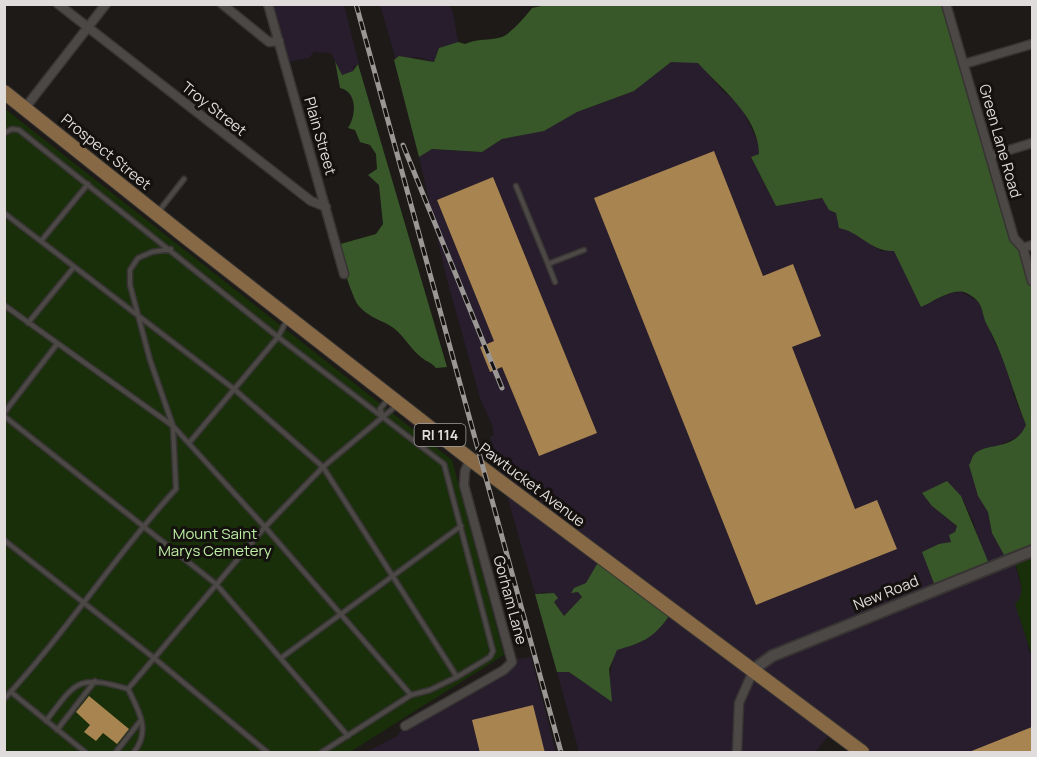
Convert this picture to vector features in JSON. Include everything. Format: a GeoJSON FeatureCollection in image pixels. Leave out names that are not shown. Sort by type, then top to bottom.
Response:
{"type":"FeatureCollection","features":[{"type":"Feature","properties":{"kind":"main road","name":"Prospect Street"},"geometry":{"type":"LineString","coordinates":[[4,92],[187,238]]}},
{"type":"Feature","properties":{"kind":"main road","name":"Pawtucket Avenue"},"geometry":{"type":"LineString","coordinates":[[187,238],[470,459],[754,669],[862,753]]}},
{"type":"Feature","properties":{"kind":"street","name":"Troy Street"},"geometry":{"type":"LineString","coordinates":[[58,4],[311,201],[326,207]]}},
{"type":"Feature","properties":{"kind":"street"},"geometry":{"type":"LineString","coordinates":[[25,108],[106,4]]}},
{"type":"Feature","properties":{"kind":"street"},"geometry":{"type":"LineString","coordinates":[[222,4],[270,42],[279,41]]}},
{"type":"Feature","properties":{"kind":"street","name":"Plain Street"},"geometry":{"type":"LineString","coordinates":[[268,4],[344,274]]}},
{"type":"Feature","properties":{"kind":"street","name":"Green Lane Road"},"geometry":{"type":"LineString","coordinates":[[946,4],[1014,238],[1023,248],[1032,281]]}},
{"type":"Feature","properties":{"kind":"street"},"geometry":{"type":"LineString","coordinates":[[964,64],[1032,44]]}},
{"type":"Feature","properties":{"kind":"street"},"geometry":{"type":"LineString","coordinates":[[990,156],[1032,143]]}},
{"type":"Feature","properties":{"kind":"street"},"geometry":{"type":"LineString","coordinates":[[1023,248],[1032,245]]}},
{"type":"Feature","properties":{"kind":"street","name":"Gorham Lane"},"geometry":{"type":"LineString","coordinates":[[405,726],[504,670],[512,662],[464,485],[465,471],[470,459]]}},
{"type":"Feature","properties":{"kind":"street","name":"New Road"},"geometry":{"type":"LineString","coordinates":[[754,669],[772,656],[1032,551]]}},
{"type":"Feature","properties":{"kind":"street"},"geometry":{"type":"LineString","coordinates":[[736,753],[739,703],[754,669]]}},
{"type":"Feature","properties":{"kind":"lane"},"geometry":{"type":"LineString","coordinates":[[4,133],[12,129],[19,130],[171,249],[278,337],[444,464],[493,651],[490,657],[457,677],[430,690],[411,695],[322,753]]}},
{"type":"Feature","properties":{"kind":"lane"},"geometry":{"type":"LineString","coordinates":[[157,214],[184,179]]}},
{"type":"Feature","properties":{"kind":"lane"},"geometry":{"type":"LineString","coordinates":[[40,241],[88,184]]}},
{"type":"Feature","properties":{"kind":"lane"},"geometry":{"type":"LineString","coordinates":[[516,186],[555,282]]}},
{"type":"Feature","properties":{"kind":"lane"},"geometry":{"type":"LineString","coordinates":[[4,213],[234,389],[323,467],[457,677]]}},
{"type":"Feature","properties":{"kind":"lane"},"geometry":{"type":"LineString","coordinates":[[4,699],[84,603],[142,526],[176,489],[173,426],[137,315],[130,285],[134,263],[143,255],[171,249]]}},
{"type":"Feature","properties":{"kind":"lane"},"geometry":{"type":"LineString","coordinates":[[548,264],[584,250]]}},
{"type":"Feature","properties":{"kind":"lane"},"geometry":{"type":"LineString","coordinates":[[28,322],[74,267]]}},
{"type":"Feature","properties":{"kind":"lane"},"geometry":{"type":"LineString","coordinates":[[4,304],[173,426],[265,527],[411,695]]}},
{"type":"Feature","properties":{"kind":"lane"},"geometry":{"type":"LineString","coordinates":[[189,443],[278,337],[290,317]]}},
{"type":"Feature","properties":{"kind":"lane"},"geometry":{"type":"LineString","coordinates":[[57,344],[4,414],[216,584],[348,736]]}},
{"type":"Feature","properties":{"kind":"lane"},"geometry":{"type":"LineString","coordinates":[[382,415],[380,409],[394,400]]}},
{"type":"Feature","properties":{"kind":"lane"},"geometry":{"type":"LineString","coordinates":[[128,689],[265,527],[323,467],[382,415],[389,414],[394,400]]}},
{"type":"Feature","properties":{"kind":"lane"},"geometry":{"type":"LineString","coordinates":[[280,658],[392,574],[461,526]]}},
{"type":"Feature","properties":{"kind":"lane"},"geometry":{"type":"LineString","coordinates":[[4,540],[154,657],[267,753]]}},
{"type":"Feature","properties":{"kind":"lane"},"geometry":{"type":"LineString","coordinates":[[46,721],[75,686],[84,681],[96,680],[128,689]]}},
{"type":"Feature","properties":{"kind":"lane"},"geometry":{"type":"LineString","coordinates":[[57,730],[96,680]]}},
{"type":"Feature","properties":{"kind":"lane"},"geometry":{"type":"LineString","coordinates":[[128,689],[141,719],[144,737],[134,753]]}},
{"type":"Feature","properties":{"kind":"lane"},"geometry":{"type":"LineString","coordinates":[[11,692],[85,753]]}},
{"type":"Feature","properties":{"kind":"lane"},"geometry":{"type":"LineString","coordinates":[[116,753],[141,719]]}},
{"type":"Feature","properties":{"kind":"shaded area"},"geometry":{"type":"Polygon","coordinates":[[[268,5],[344,5],[359,64],[354,66],[353,71],[342,75],[331,53],[314,52],[309,58],[286,62],[268,5]]]}},
{"type":"Feature","properties":{"kind":"shaded area"},"geometry":{"type":"Polygon","coordinates":[[[380,5],[449,5],[453,12],[458,42],[439,48],[434,62],[418,57],[396,60],[380,5]]]}},
{"type":"Feature","properties":{"kind":"shaded area"},"geometry":{"type":"Polygon","coordinates":[[[671,62],[698,62],[724,92],[740,104],[759,145],[759,154],[751,158],[776,206],[822,198],[829,210],[836,213],[847,229],[881,251],[894,250],[921,307],[950,293],[962,292],[978,301],[1004,359],[1014,385],[1013,393],[1026,425],[1022,435],[979,454],[981,498],[988,512],[992,532],[1009,563],[1015,563],[1022,591],[1020,621],[1024,626],[1032,656],[1032,752],[860,752],[831,733],[815,752],[579,752],[557,672],[569,672],[612,702],[608,687],[613,656],[617,649],[640,643],[586,583],[572,593],[578,592],[582,597],[564,616],[546,592],[535,594],[490,436],[494,436],[492,425],[480,398],[446,276],[419,157],[432,149],[482,152],[502,139],[544,130],[577,112],[634,91],[671,62]],[[961,496],[932,506],[957,526],[951,542],[980,544],[973,521],[961,496]]]}},
{"type":"Feature","properties":{"kind":"shaded area"},"geometry":{"type":"Polygon","coordinates":[[[531,657],[556,752],[366,752],[397,736],[406,723],[502,670],[512,660],[531,657]]]}},
{"type":"Feature","properties":{"kind":"green space"},"geometry":{"type":"Polygon","coordinates":[[[546,5],[948,5],[1014,233],[1032,272],[1032,556],[1009,564],[992,533],[988,512],[978,496],[969,465],[973,456],[978,452],[1014,440],[1026,425],[1004,361],[979,303],[970,295],[959,292],[947,294],[921,307],[894,251],[879,248],[839,228],[836,213],[829,210],[822,198],[776,206],[751,157],[759,154],[753,127],[737,104],[698,63],[671,62],[634,91],[577,112],[544,131],[502,139],[482,152],[432,149],[419,157],[394,60],[399,56],[434,62],[439,48],[458,42],[465,44],[502,37],[513,29],[532,8],[546,5]]]}},
{"type":"Feature","properties":{"kind":"green space"},"geometry":{"type":"Polygon","coordinates":[[[335,61],[342,75],[353,71],[358,64],[447,367],[436,368],[418,354],[394,328],[365,312],[355,301],[337,245],[376,234],[383,224],[379,185],[368,175],[377,169],[376,154],[370,145],[360,142],[355,130],[348,128],[353,117],[353,99],[346,90],[340,88],[335,61]]]}},
{"type":"Feature","properties":{"kind":"green space","name":"Mount Saint Marys Cemetery"},"geometry":{"type":"Polygon","coordinates":[[[4,108],[452,460],[504,655],[350,752],[5,752],[4,108]]]}},
{"type":"Feature","properties":{"kind":"green space"},"geometry":{"type":"Polygon","coordinates":[[[947,481],[961,496],[992,571],[937,591],[922,552],[939,544],[951,542],[949,535],[955,532],[957,526],[932,506],[922,493],[947,481]]]}},
{"type":"Feature","properties":{"kind":"green space"},"geometry":{"type":"Polygon","coordinates":[[[1032,556],[1032,656],[1015,604],[1019,600],[1021,590],[1015,563],[1032,556]]]}},
{"type":"Feature","properties":{"kind":"green space"},"geometry":{"type":"Polygon","coordinates":[[[600,559],[671,613],[660,628],[648,638],[617,650],[609,669],[612,702],[569,672],[557,672],[535,594],[554,593],[558,598],[554,602],[564,616],[582,597],[578,592],[571,593],[574,588],[586,583],[600,559]]]}},
{"type":"Feature","properties":{"kind":"building"},"geometry":{"type":"Polygon","coordinates":[[[714,151],[763,276],[793,264],[821,336],[792,347],[855,509],[877,500],[897,549],[756,605],[594,198],[714,151]]]}},
{"type":"Feature","properties":{"kind":"building"},"geometry":{"type":"Polygon","coordinates":[[[493,177],[597,433],[539,456],[502,367],[490,372],[480,347],[494,341],[437,200],[493,177]]]}},
{"type":"Feature","properties":{"kind":"building"},"geometry":{"type":"Polygon","coordinates":[[[89,696],[129,729],[117,744],[103,733],[96,741],[84,732],[90,725],[76,712],[89,696]]]}},
{"type":"Feature","properties":{"kind":"building"},"geometry":{"type":"Polygon","coordinates":[[[533,705],[545,753],[480,753],[472,720],[533,705]]]}},
{"type":"Feature","properties":{"kind":"building"},"geometry":{"type":"Polygon","coordinates":[[[1032,727],[1032,753],[969,753],[969,752],[1032,727]]]}},
{"type":"Feature","properties":{"kind":"railway"},"geometry":{"type":"LineString","coordinates":[[356,4],[561,752]]}},
{"type":"Feature","properties":{"kind":"railway"},"geometry":{"type":"LineString","coordinates":[[403,145],[502,388]]}}]}
